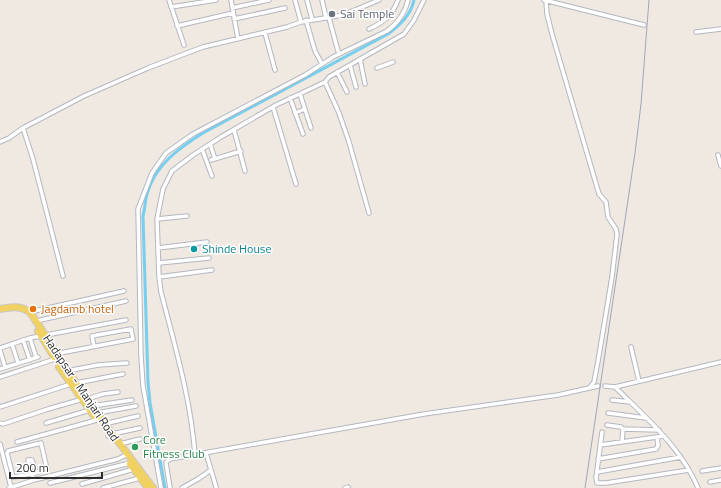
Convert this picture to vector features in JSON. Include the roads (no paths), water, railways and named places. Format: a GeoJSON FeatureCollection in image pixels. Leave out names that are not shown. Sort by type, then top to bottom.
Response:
{"type":"FeatureCollection","features":[{"type":"Feature","properties":{"kind":"main road"},"geometry":{"type":"LineString","coordinates":[[0,309],[17,306],[30,312]]}},
{"type":"Feature","properties":{"kind":"main road","name":"Hadapsar - Manjari Road"},"geometry":{"type":"LineString","coordinates":[[0,312],[14,310],[23,311],[30,318],[73,384],[91,408],[97,420],[153,488]]}},
{"type":"Feature","properties":{"kind":"main road","name":"Hadapsar - Manjari Road"},"geometry":{"type":"LineString","coordinates":[[30,312],[36,320],[43,336]]}},
{"type":"Feature","properties":{"kind":"main road","name":"Hadapsar - Manjari Road"},"geometry":{"type":"LineString","coordinates":[[91,408],[97,413],[110,435],[119,444],[130,463],[148,488]]}},
{"type":"Feature","properties":{"kind":"street"},"geometry":{"type":"LineString","coordinates":[[169,0],[184,45]]}},
{"type":"Feature","properties":{"kind":"street"},"geometry":{"type":"LineString","coordinates":[[171,7],[216,0]]}},
{"type":"Feature","properties":{"kind":"street"},"geometry":{"type":"LineString","coordinates":[[231,0],[238,39]]}},
{"type":"Feature","properties":{"kind":"street"},"geometry":{"type":"LineString","coordinates":[[232,8],[269,0]]}},
{"type":"Feature","properties":{"kind":"street"},"geometry":{"type":"LineString","coordinates":[[295,0],[301,22]]}},
{"type":"Feature","properties":{"kind":"street"},"geometry":{"type":"LineString","coordinates":[[307,0],[312,19]]}},
{"type":"Feature","properties":{"kind":"street"},"geometry":{"type":"LineString","coordinates":[[322,0],[338,51]]}},
{"type":"Feature","properties":{"kind":"street"},"geometry":{"type":"LineString","coordinates":[[0,142],[9,138],[23,128],[84,96],[148,68],[203,47],[264,33],[306,20],[343,15],[379,0]]}},
{"type":"Feature","properties":{"kind":"street"},"geometry":{"type":"LineString","coordinates":[[369,29],[384,21],[391,15],[398,0]]}},
{"type":"Feature","properties":{"kind":"street"},"geometry":{"type":"LineString","coordinates":[[161,488],[143,386],[138,209],[152,173],[166,153],[193,134],[257,101],[333,57],[368,41],[394,25],[405,10],[408,0]]}},
{"type":"Feature","properties":{"kind":"street"},"geometry":{"type":"LineString","coordinates":[[195,455],[193,428],[187,398],[159,277],[157,219],[163,189],[168,177],[172,171],[210,144],[273,107],[325,82],[329,77],[404,34],[414,20],[424,0]]}},
{"type":"Feature","properties":{"kind":"street"},"geometry":{"type":"LineString","coordinates":[[590,387],[594,382],[598,360],[612,277],[617,231],[608,217],[606,202],[599,193],[552,34],[545,0],[644,25]]}},
{"type":"Feature","properties":{"kind":"street"},"geometry":{"type":"LineString","coordinates":[[234,19],[285,8]]}},
{"type":"Feature","properties":{"kind":"street"},"geometry":{"type":"LineString","coordinates":[[177,26],[233,13]]}},
{"type":"Feature","properties":{"kind":"street"},"geometry":{"type":"LineString","coordinates":[[306,20],[322,64]]}},
{"type":"Feature","properties":{"kind":"street"},"geometry":{"type":"LineString","coordinates":[[696,32],[721,29]]}},
{"type":"Feature","properties":{"kind":"street"},"geometry":{"type":"LineString","coordinates":[[264,33],[275,70]]}},
{"type":"Feature","properties":{"kind":"street"},"geometry":{"type":"LineString","coordinates":[[360,59],[364,84]]}},
{"type":"Feature","properties":{"kind":"street"},"geometry":{"type":"LineString","coordinates":[[377,68],[393,62]]}},
{"type":"Feature","properties":{"kind":"street"},"geometry":{"type":"LineString","coordinates":[[350,65],[356,86]]}},
{"type":"Feature","properties":{"kind":"street"},"geometry":{"type":"LineString","coordinates":[[338,72],[347,92]]}},
{"type":"Feature","properties":{"kind":"street"},"geometry":{"type":"LineString","coordinates":[[325,82],[339,113],[349,142],[369,213]]}},
{"type":"Feature","properties":{"kind":"street"},"geometry":{"type":"LineString","coordinates":[[300,94],[311,128]]}},
{"type":"Feature","properties":{"kind":"street"},"geometry":{"type":"LineString","coordinates":[[290,98],[302,134]]}},
{"type":"Feature","properties":{"kind":"street"},"geometry":{"type":"LineString","coordinates":[[273,107],[296,184]]}},
{"type":"Feature","properties":{"kind":"street"},"geometry":{"type":"LineString","coordinates":[[295,112],[305,109]]}},
{"type":"Feature","properties":{"kind":"street"},"geometry":{"type":"LineString","coordinates":[[23,128],[33,159],[63,276]]}},
{"type":"Feature","properties":{"kind":"street"},"geometry":{"type":"LineString","coordinates":[[234,130],[241,151],[245,171]]}},
{"type":"Feature","properties":{"kind":"street"},"geometry":{"type":"LineString","coordinates":[[210,144],[214,156]]}},
{"type":"Feature","properties":{"kind":"street"},"geometry":{"type":"LineString","coordinates":[[202,149],[212,176]]}},
{"type":"Feature","properties":{"kind":"street"},"geometry":{"type":"LineString","coordinates":[[211,160],[241,151]]}},
{"type":"Feature","properties":{"kind":"street"},"geometry":{"type":"LineString","coordinates":[[718,155],[721,166]]}},
{"type":"Feature","properties":{"kind":"street"},"geometry":{"type":"LineString","coordinates":[[157,219],[187,216]]}},
{"type":"Feature","properties":{"kind":"street"},"geometry":{"type":"LineString","coordinates":[[158,248],[207,242]]}},
{"type":"Feature","properties":{"kind":"street"},"geometry":{"type":"LineString","coordinates":[[159,264],[209,258]]}},
{"type":"Feature","properties":{"kind":"street"},"geometry":{"type":"LineString","coordinates":[[159,277],[212,270]]}},
{"type":"Feature","properties":{"kind":"street"},"geometry":{"type":"LineString","coordinates":[[30,312],[124,291]]}},
{"type":"Feature","properties":{"kind":"street"},"geometry":{"type":"LineString","coordinates":[[36,320],[126,301]]}},
{"type":"Feature","properties":{"kind":"street"},"geometry":{"type":"LineString","coordinates":[[5,367],[0,349],[12,344],[30,338],[126,320]]}},
{"type":"Feature","properties":{"kind":"street"},"geometry":{"type":"LineString","coordinates":[[0,377],[54,355],[133,339],[131,329],[92,336],[94,346]]}},
{"type":"Feature","properties":{"kind":"street"},"geometry":{"type":"LineString","coordinates":[[0,369],[37,357],[30,338]]}},
{"type":"Feature","properties":{"kind":"street"},"geometry":{"type":"LineString","coordinates":[[23,340],[30,360]]}},
{"type":"Feature","properties":{"kind":"street"},"geometry":{"type":"LineString","coordinates":[[12,344],[18,364]]}},
{"type":"Feature","properties":{"kind":"street"},"geometry":{"type":"LineString","coordinates":[[631,347],[639,380]]}},
{"type":"Feature","properties":{"kind":"street"},"geometry":{"type":"LineString","coordinates":[[65,371],[127,362]]}},
{"type":"Feature","properties":{"kind":"street"},"geometry":{"type":"LineString","coordinates":[[605,386],[615,387],[639,380],[721,362]]}},
{"type":"Feature","properties":{"kind":"street"},"geometry":{"type":"LineString","coordinates":[[0,407],[73,384],[123,374]]}},
{"type":"Feature","properties":{"kind":"street"},"geometry":{"type":"LineString","coordinates":[[170,488],[167,461],[170,459],[424,414],[558,395],[598,386]]}},
{"type":"Feature","properties":{"kind":"street"},"geometry":{"type":"LineString","coordinates":[[615,387],[664,436],[681,457],[698,488]]}},
{"type":"Feature","properties":{"kind":"street"},"geometry":{"type":"LineString","coordinates":[[0,423],[3,424],[48,409],[103,394],[118,392]]}},
{"type":"Feature","properties":{"kind":"street"},"geometry":{"type":"LineString","coordinates":[[46,423],[91,408],[132,400]]}},
{"type":"Feature","properties":{"kind":"street"},"geometry":{"type":"LineString","coordinates":[[612,400],[630,402]]}},
{"type":"Feature","properties":{"kind":"street"},"geometry":{"type":"LineString","coordinates":[[97,413],[136,406]]}},
{"type":"Feature","properties":{"kind":"street"},"geometry":{"type":"LineString","coordinates":[[608,413],[647,418]]}},
{"type":"Feature","properties":{"kind":"street"},"geometry":{"type":"LineString","coordinates":[[104,424],[138,416]]}},
{"type":"Feature","properties":{"kind":"street"},"geometry":{"type":"LineString","coordinates":[[17,442],[97,420]]}},
{"type":"Feature","properties":{"kind":"street"},"geometry":{"type":"LineString","coordinates":[[607,425],[622,427],[622,429],[659,430]]}},
{"type":"Feature","properties":{"kind":"street"},"geometry":{"type":"LineString","coordinates":[[110,435],[140,428]]}},
{"type":"Feature","properties":{"kind":"street"},"geometry":{"type":"LineString","coordinates":[[622,429],[622,442]]}},
{"type":"Feature","properties":{"kind":"street"},"geometry":{"type":"LineString","coordinates":[[602,432],[596,481],[599,483],[689,470]]}},
{"type":"Feature","properties":{"kind":"street"},"geometry":{"type":"LineString","coordinates":[[600,445],[664,436]]}},
{"type":"Feature","properties":{"kind":"street"},"geometry":{"type":"LineString","coordinates":[[598,459],[656,449],[658,446],[657,437]]}},
{"type":"Feature","properties":{"kind":"street"},"geometry":{"type":"LineString","coordinates":[[119,444],[140,439]]}},
{"type":"Feature","properties":{"kind":"street"},"geometry":{"type":"LineString","coordinates":[[38,442],[41,443],[47,469],[33,473],[14,478],[12,476],[7,453],[8,451],[38,442]]}},
{"type":"Feature","properties":{"kind":"street"},"geometry":{"type":"LineString","coordinates":[[0,444],[2,460],[10,488],[125,454]]}},
{"type":"Feature","properties":{"kind":"street"},"geometry":{"type":"LineString","coordinates":[[206,453],[216,487]]}},
{"type":"Feature","properties":{"kind":"street"},"geometry":{"type":"LineString","coordinates":[[597,472],[681,457]]}},
{"type":"Feature","properties":{"kind":"street"},"geometry":{"type":"LineString","coordinates":[[50,484],[130,463]]}},
{"type":"Feature","properties":{"kind":"street"},"geometry":{"type":"LineString","coordinates":[[702,471],[721,468]]}},
{"type":"Feature","properties":{"kind":"street"},"geometry":{"type":"LineString","coordinates":[[82,484],[134,469]]}},
{"type":"Feature","properties":{"kind":"street"},"geometry":{"type":"LineString","coordinates":[[182,488],[211,470]]}},
{"type":"Feature","properties":{"kind":"street"},"geometry":{"type":"LineString","coordinates":[[33,473],[34,480]]}},
{"type":"Feature","properties":{"kind":"street"},"geometry":{"type":"LineString","coordinates":[[103,488],[141,478]]}},
{"type":"Feature","properties":{"kind":"street"},"geometry":{"type":"LineString","coordinates":[[710,482],[721,480]]}},
{"type":"Feature","properties":{"kind":"street"},"geometry":{"type":"LineString","coordinates":[[24,483],[26,488]]}},
{"type":"Feature","properties":{"kind":"waterway"},"geometry":{"type":"LineString","coordinates":[[165,488],[150,403],[148,382],[143,216],[146,197],[156,174],[177,151],[203,133],[388,34],[408,15],[414,0]]}},
{"type":"Feature","properties":{"kind":"railway"},"geometry":{"type":"LineString","coordinates":[[585,488],[635,153],[641,104],[649,0]]}},
{"type":"Feature","properties":{"kind":"place","name":"Sai Temple"},"geometry":{"type":"Point","coordinates":[332,14]}},
{"type":"Feature","properties":{"kind":"place","name":"Shinde House"},"geometry":{"type":"Point","coordinates":[194,249]}},
{"type":"Feature","properties":{"kind":"place","name":"Jagdamb hotel"},"geometry":{"type":"Point","coordinates":[33,309]}},
{"type":"Feature","properties":{"kind":"place","name":"Core Fitness Club"},"geometry":{"type":"Point","coordinates":[135,447]}}]}
